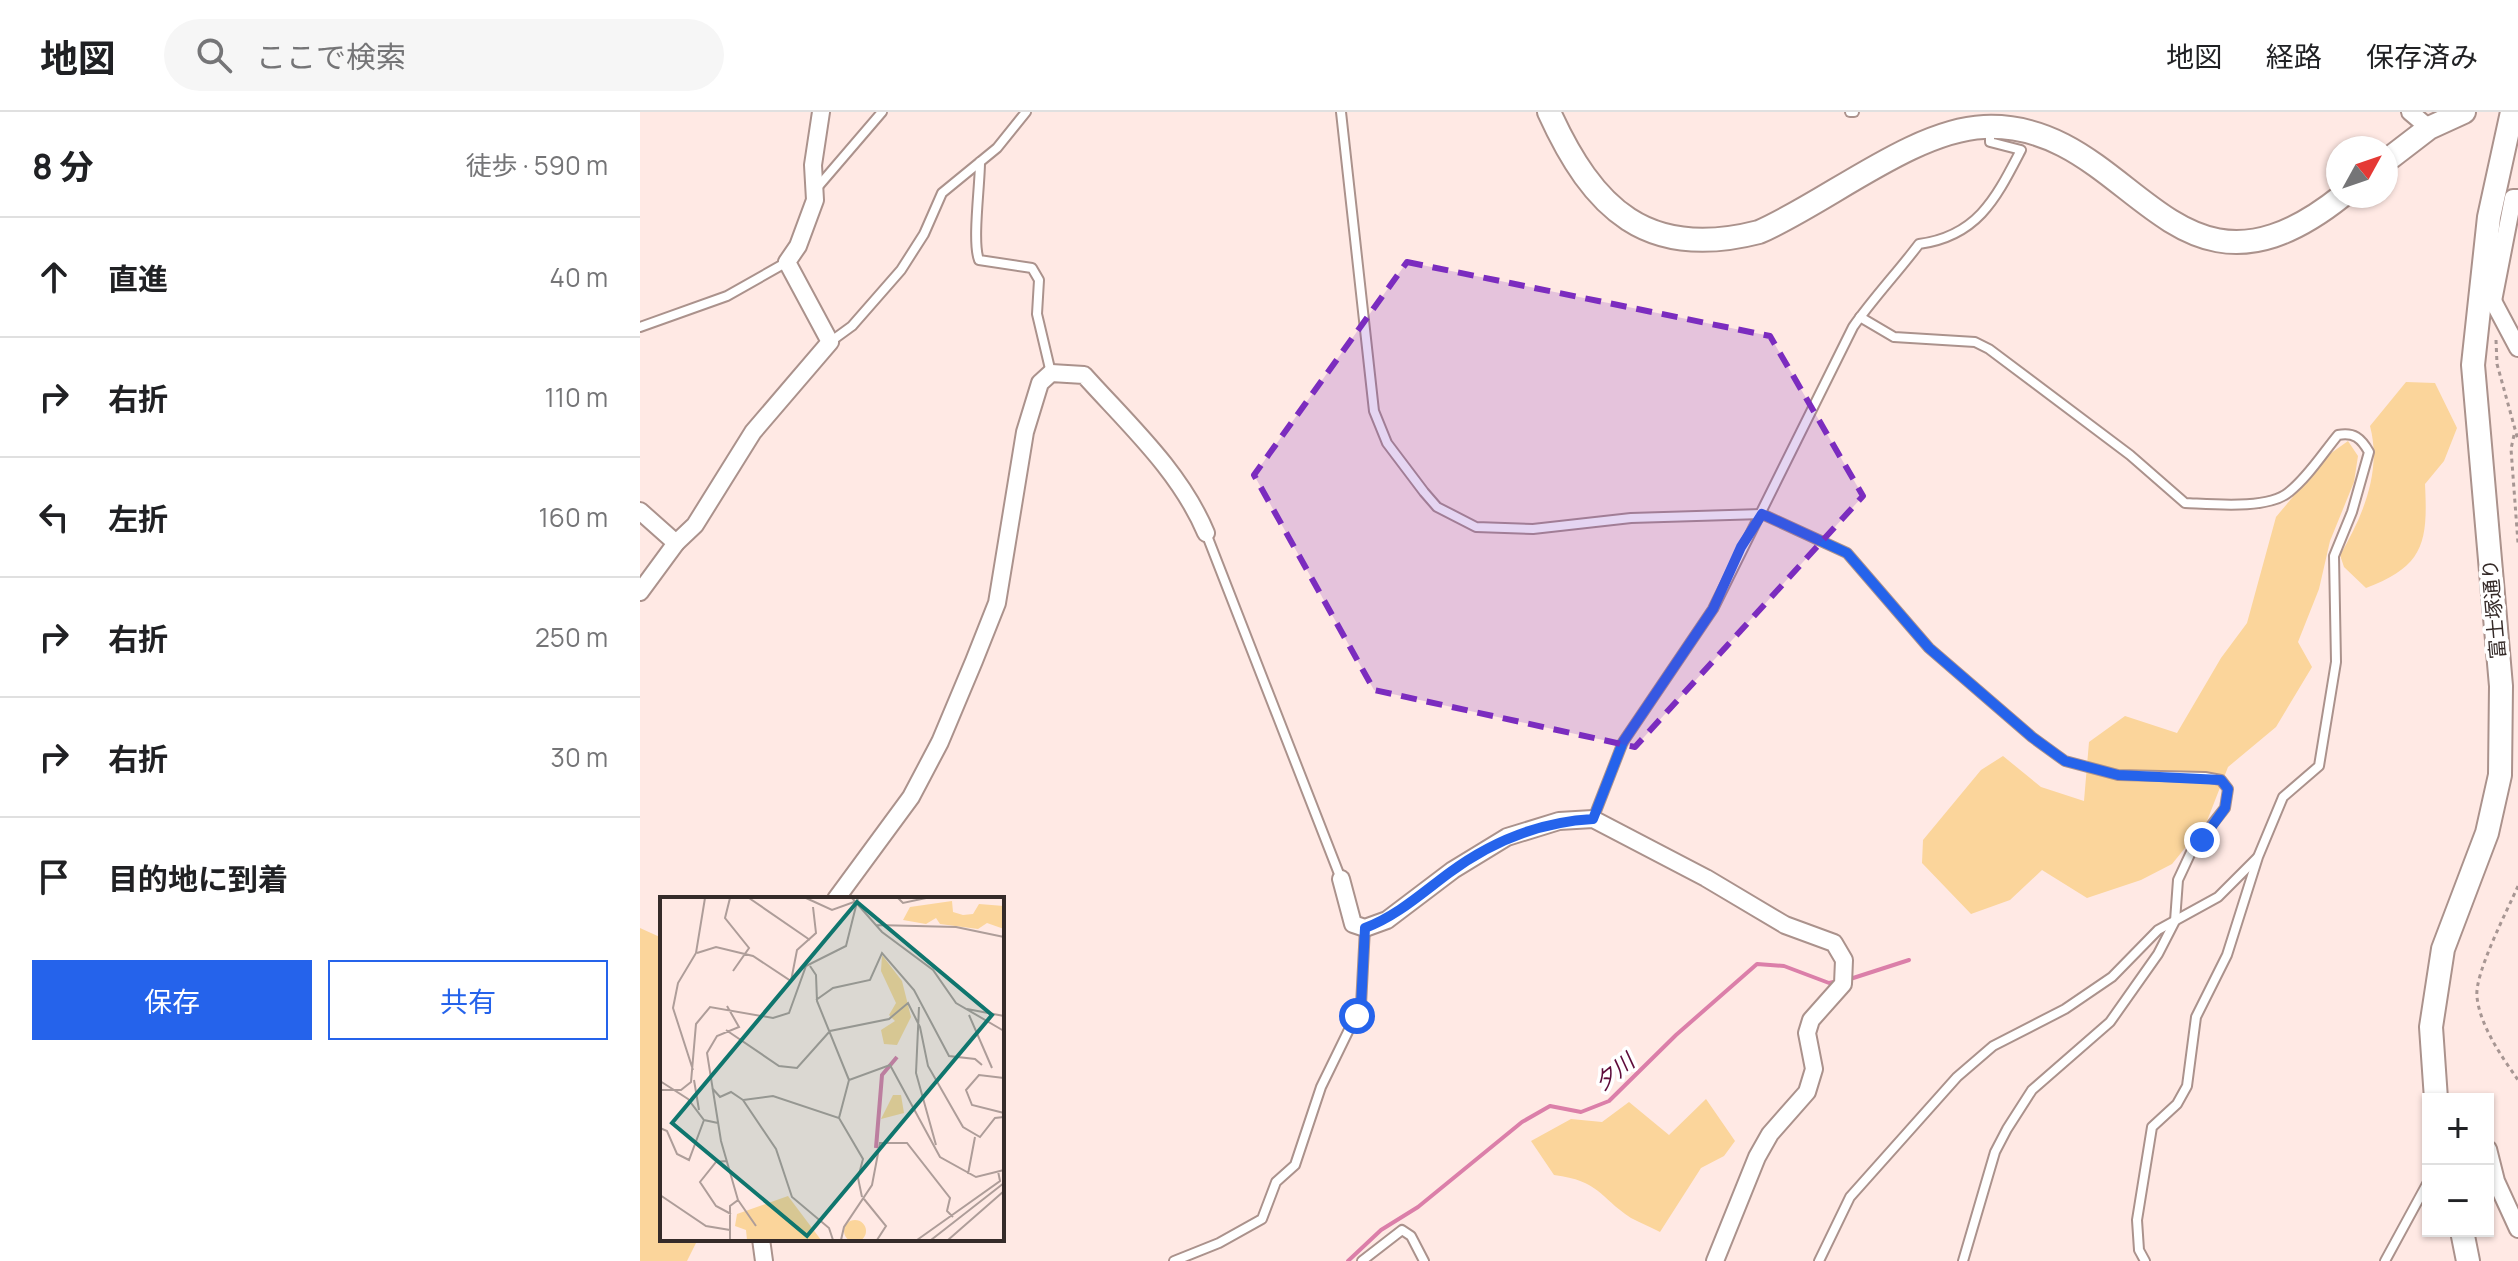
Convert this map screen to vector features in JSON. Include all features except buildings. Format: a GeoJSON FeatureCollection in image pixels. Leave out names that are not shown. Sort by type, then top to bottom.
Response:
{"type":"FeatureCollection","features":[{"type":"Feature","properties":{"kind":"street"},"geometry":{"type":"LineString","coordinates":[[640,592],[676,543],[695,525],[753,432],[830,342],[787,262],[798,246],[816,190],[813,165],[821,112]]}},
{"type":"Feature","properties":{"kind":"street"},"geometry":{"type":"LineString","coordinates":[[1549,112],[1571,158],[1603,201],[1650,230],[1676,238],[1731,240],[1759,232],[1923,143],[1948,133],[1989,127],[2038,136],[2066,147],[2166,219],[2208,240],[2228,243],[2273,236],[2299,225],[2326,207]]}},
{"type":"Feature","properties":{"kind":"street"},"geometry":{"type":"LineString","coordinates":[[2410,112],[2429,128]]}},
{"type":"Feature","properties":{"kind":"street"},"geometry":{"type":"LineString","coordinates":[[2398,152],[2429,128],[2464,112]]}},
{"type":"Feature","properties":{"kind":"street","name":"富士塚通り"},"geometry":{"type":"LineString","coordinates":[[2434,1093],[2431,1027],[2443,949],[2487,833],[2500,775],[2501,686],[2473,365],[2485,300],[2489,217],[2512,112]]}},
{"type":"Feature","properties":{"kind":"street"},"geometry":{"type":"LineString","coordinates":[[2518,198],[2513,198],[2485,300],[2518,348]]}},
{"type":"Feature","properties":{"kind":"street"},"geometry":{"type":"LineString","coordinates":[[837,897],[911,797],[940,742],[997,603],[1025,432],[1040,383],[1051,373],[1084,375],[1176,477],[1194,504],[1206,533]]}},
{"type":"Feature","properties":{"kind":"street"},"geometry":{"type":"LineString","coordinates":[[640,511],[676,543]]}},
{"type":"Feature","properties":{"kind":"street"},"geometry":{"type":"LineString","coordinates":[[1341,879],[1353,924],[1365,928],[1387,920],[1453,870],[1507,837],[1559,821],[1593,819],[1706,878],[1785,925],[1834,943],[1844,960],[1843,984],[1811,1020],[1807,1033],[1814,1069],[1807,1092],[1770,1134],[1757,1157],[1715,1261]]}},
{"type":"Feature","properties":{"kind":"street"},"geometry":{"type":"LineString","coordinates":[[2492,1165],[2518,1229]]}},
{"type":"Feature","properties":{"kind":"street"},"geometry":{"type":"LineString","coordinates":[[2463,1237],[2468,1261]]}},
{"type":"Feature","properties":{"kind":"street"},"geometry":{"type":"LineString","coordinates":[[761,1241],[764,1261]]}},
{"type":"Feature","properties":{"kind":"lane"},"geometry":{"type":"LineString","coordinates":[[816,190],[882,112]]}},
{"type":"Feature","properties":{"kind":"lane"},"geometry":{"type":"LineString","coordinates":[[830,342],[852,326],[901,270],[924,234],[942,193],[997,148],[1026,112]]}},
{"type":"Feature","properties":{"kind":"lane"},"geometry":{"type":"LineString","coordinates":[[1341,112],[1374,411],[1387,443],[1437,507],[1476,527],[1500,529],[1631,518],[1762,514],[1847,553],[1929,648],[2032,737],[2065,761],[2118,775],[2221,780],[2228,789],[2225,808],[2192,850],[2178,880],[2175,921],[2158,954],[2110,1022],[2032,1090],[2007,1129],[1995,1152],[1963,1261]]}},
{"type":"Feature","properties":{"kind":"lane"},"geometry":{"type":"LineString","coordinates":[[1593,819],[1623,742],[1713,609],[1741,547],[1762,514],[1775,481],[1860,317],[1878,290],[1919,244],[1951,235],[1975,223],[1985,212],[2021,150],[1990,142],[1989,127]]}},
{"type":"Feature","properties":{"kind":"lane"},"geometry":{"type":"LineString","coordinates":[[980,162],[979,222],[972,244],[979,260],[1032,268],[1039,280],[1037,314],[1051,373]]}},
{"type":"Feature","properties":{"kind":"lane"},"geometry":{"type":"LineString","coordinates":[[640,327],[727,296],[787,262]]}},
{"type":"Feature","properties":{"kind":"lane"},"geometry":{"type":"LineString","coordinates":[[1860,317],[1894,337],[1975,342],[1989,349],[2130,455],[2185,503],[2230,505],[2275,500],[2289,493],[2338,435],[2348,433],[2362,439],[2369,452],[2334,556],[2336,662],[2319,766],[2283,797],[2258,857],[2227,955],[2196,1017],[2187,1086],[2177,1104],[2152,1127],[2137,1220],[2139,1250],[2145,1261]]}},
{"type":"Feature","properties":{"kind":"lane"},"geometry":{"type":"LineString","coordinates":[[1206,533],[1341,879]]}},
{"type":"Feature","properties":{"kind":"lane"},"geometry":{"type":"LineString","coordinates":[[1819,1261],[1850,1197],[1957,1077],[1993,1046],[2065,1009],[2112,977],[2158,930],[2218,897],[2258,857]]}},
{"type":"Feature","properties":{"kind":"lane"},"geometry":{"type":"LineString","coordinates":[[1174,1261],[1219,1243],[1262,1219],[1276,1182],[1295,1165],[1321,1087],[1361,1005],[1365,928]]}},
{"type":"Feature","properties":{"kind":"lane"},"geometry":{"type":"LineString","coordinates":[[2385,1261],[2422,1193]]}},
{"type":"Feature","properties":{"kind":"lane"},"geometry":{"type":"LineString","coordinates":[[1362,1261],[1402,1230],[1411,1236],[1424,1261]]}},
{"type":"Feature","properties":{"kind":"path"},"geometry":{"type":"LineString","coordinates":[[2495,332],[2497,364],[2518,440]]}},
{"type":"Feature","properties":{"kind":"path"},"geometry":{"type":"LineString","coordinates":[[2514,433],[2511,449],[2518,543]]}},
{"type":"Feature","properties":{"kind":"path"},"geometry":{"type":"LineString","coordinates":[[2518,886],[2490,950],[2476,995],[2497,1050],[2518,1080]]}},
{"type":"Feature","properties":{"kind":"highlighted area"},"geometry":{"type":"Polygon","coordinates":[[[1407,262],[1770,336],[1863,496],[1635,747],[1374,690],[1254,475],[1407,262]]]}},
{"type":"Feature","properties":{"kind":"shaded area"},"geometry":{"type":"Polygon","coordinates":[[[2406,382],[2435,383],[2457,428],[2444,461],[2425,484],[2425,522],[2418,550],[2400,571],[2366,588],[2344,567],[2340,555],[2363,509],[2372,476],[2374,460],[2370,426],[2406,382]]]}},
{"type":"Feature","properties":{"kind":"shaded area"},"geometry":{"type":"Polygon","coordinates":[[[2348,441],[2358,456],[2354,482],[2330,541],[2319,589],[2298,642],[2312,667],[2276,727],[2228,767],[2207,821],[2172,864],[2141,880],[2087,898],[2042,870],[2010,900],[1971,914],[1922,863],[1923,840],[1981,770],[2003,756],[2041,787],[2084,801],[2089,742],[2125,716],[2177,733],[2221,658],[2247,623],[2276,517],[2327,456],[2348,441]]]}},
{"type":"Feature","properties":{"kind":"shaded area"},"geometry":{"type":"Polygon","coordinates":[[[640,928],[660,937],[660,1241],[697,1241],[687,1261],[640,1261],[640,928]]]}},
{"type":"Feature","properties":{"kind":"shaded area"},"geometry":{"type":"Polygon","coordinates":[[[1706,1099],[1735,1141],[1724,1156],[1701,1168],[1660,1232],[1631,1218],[1590,1185],[1554,1175],[1531,1141],[1571,1119],[1602,1122],[1629,1102],[1669,1135],[1706,1099]]]}},
{"type":"Feature","properties":{"kind":"waterway","name":"夕川"},"geometry":{"type":"LineString","coordinates":[[1847,980],[1909,960]]}},
{"type":"Feature","properties":{"kind":"waterway","name":"夕川"},"geometry":{"type":"LineString","coordinates":[[1348,1261],[1381,1230],[1418,1207],[1522,1122],[1550,1106],[1581,1112],[1609,1101],[1676,1035],[1757,964],[1784,966],[1829,983],[1838,981]]}},
{"type":"Feature","properties":{"kind":"route"},"geometry":{"type":"LineString","coordinates":[[1357,1016],[1361,1005],[1365,928],[1387,920],[1453,870],[1507,837],[1559,821],[1593,819],[1623,742],[1713,609],[1741,547],[1762,514],[1847,553],[1929,648],[2032,737],[2065,761],[2118,775],[2221,780],[2228,789],[2225,808],[2202,840]]}}]}
